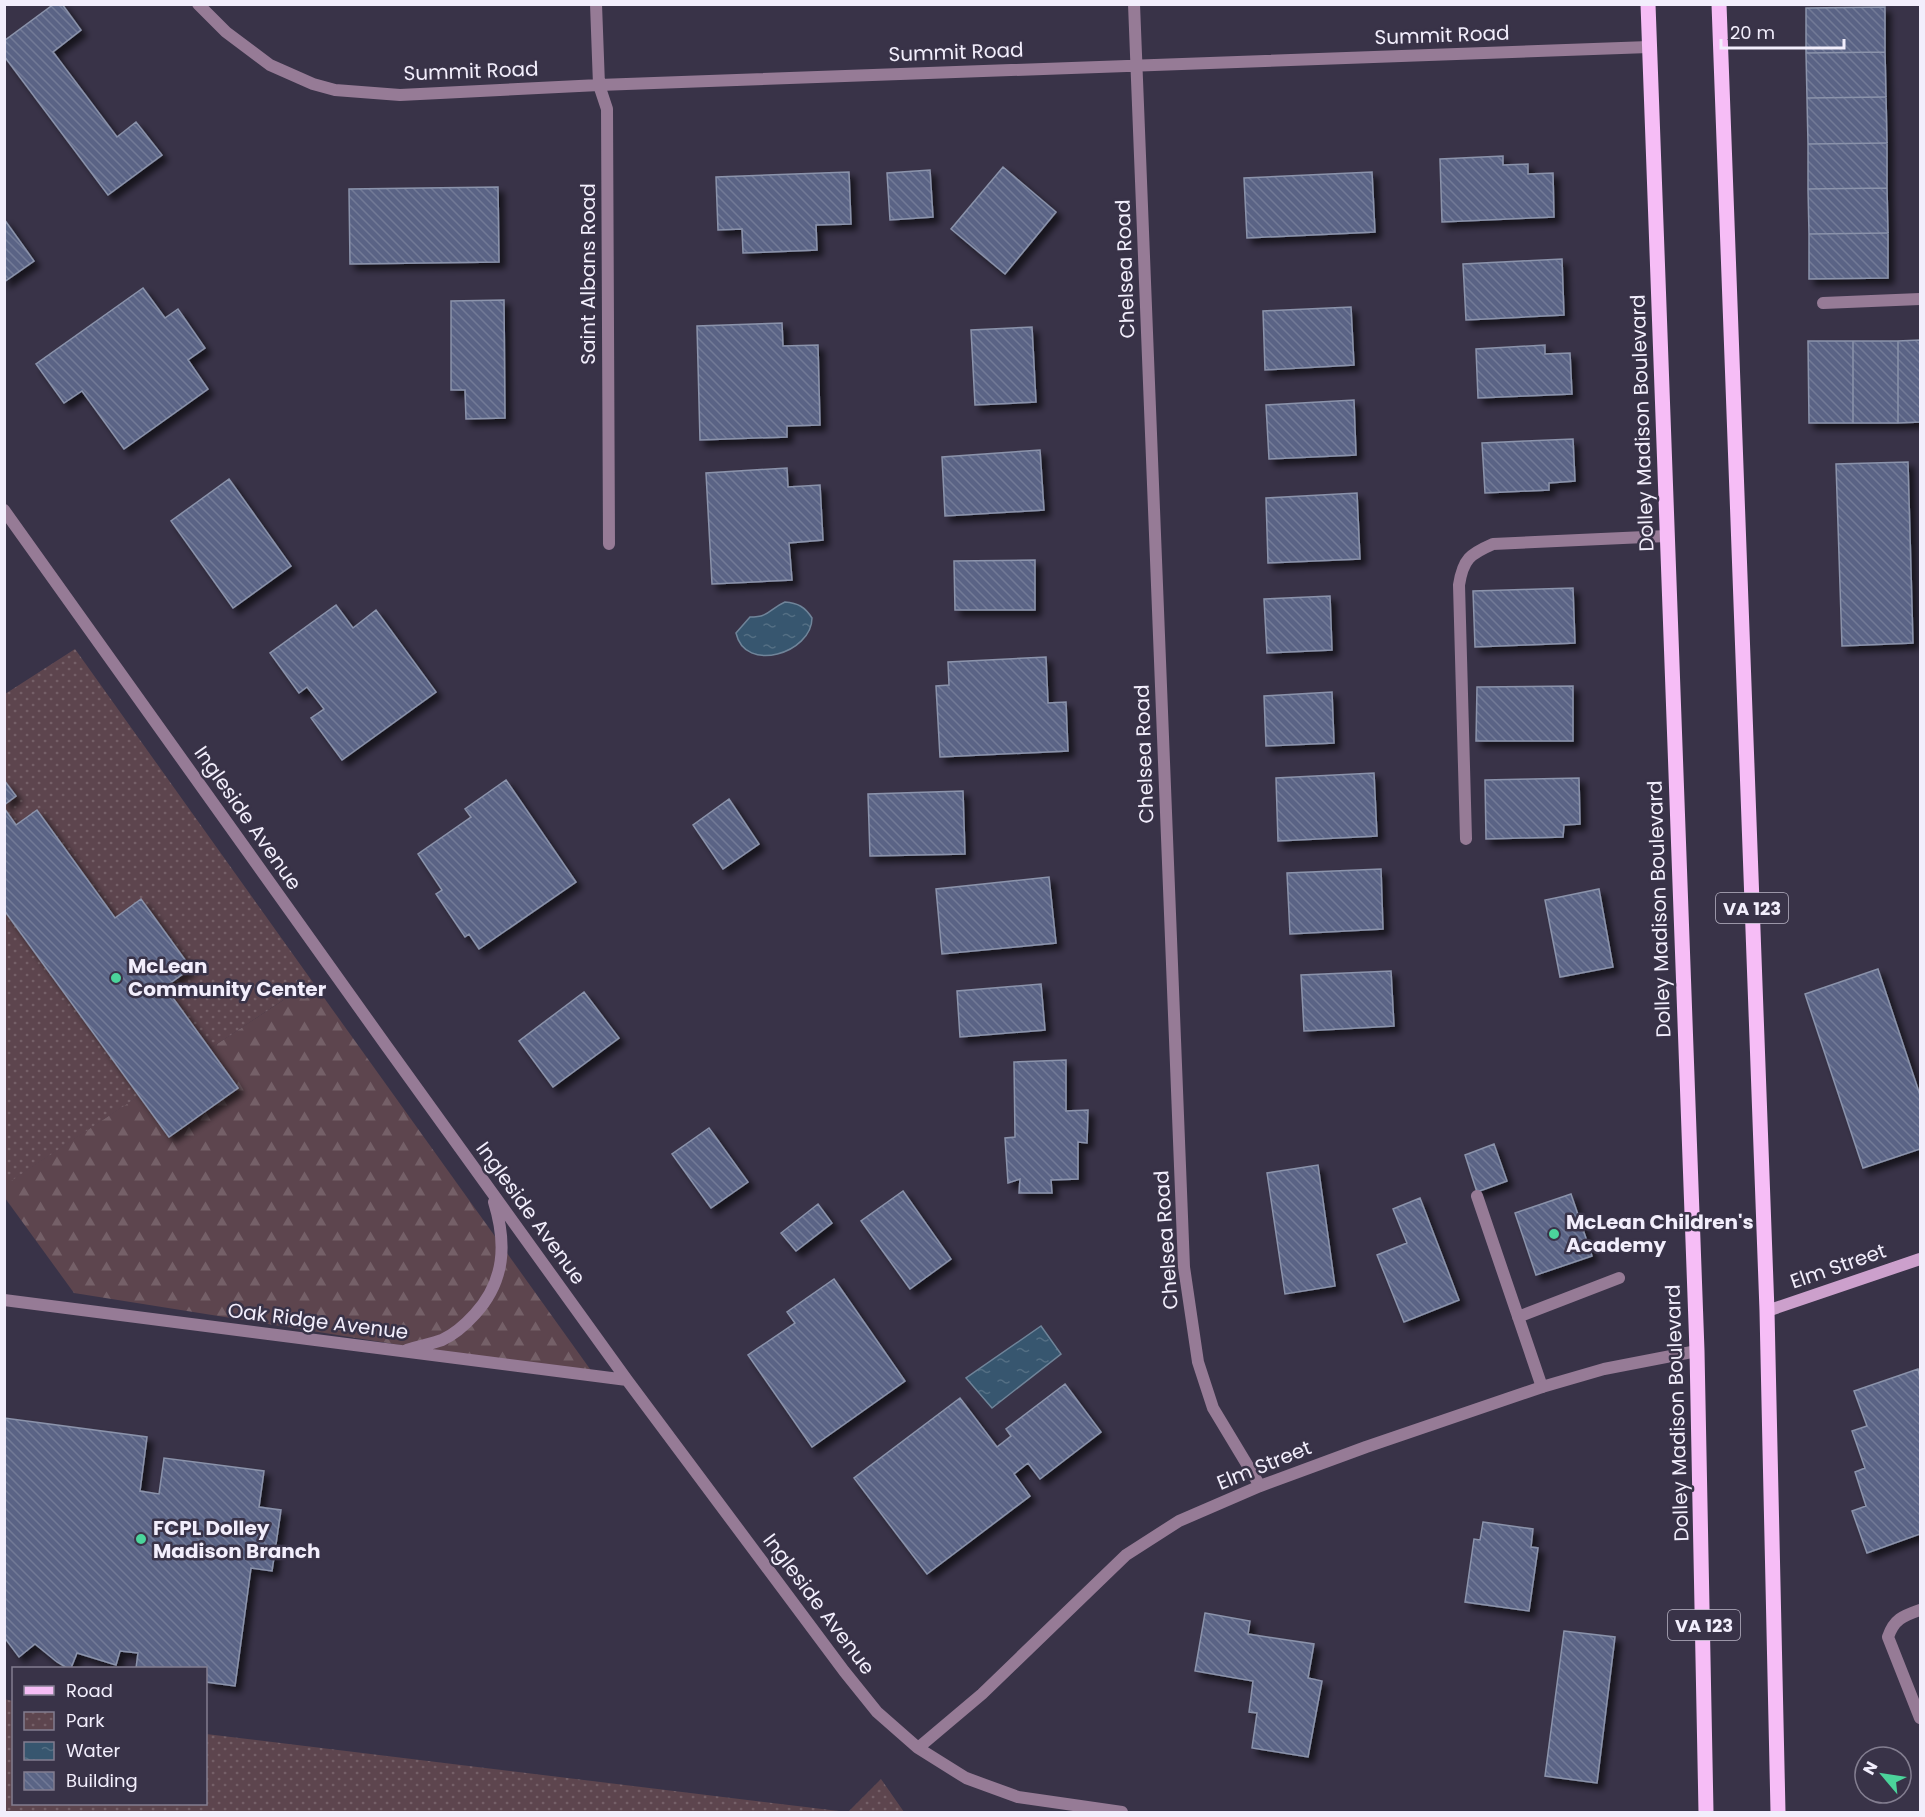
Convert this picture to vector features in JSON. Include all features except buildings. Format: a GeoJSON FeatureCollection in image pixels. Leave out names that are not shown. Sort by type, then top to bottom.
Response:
{"type":"FeatureCollection","features":[{"type":"Feature","properties":{"kind":"main road","name":"Dolley Madison Boulevard"},"geometry":{"type":"LineString","coordinates":[[1648,4],[1697,1351],[1706,1812]]}},
{"type":"Feature","properties":{"kind":"main road","name":"VA 123"},"geometry":{"type":"LineString","coordinates":[[1719,4],[1767,1311],[1778,1812]]}},
{"type":"Feature","properties":{"kind":"main road"},"geometry":{"type":"LineString","coordinates":[[1706,1785],[1718,1812]]}},
{"type":"Feature","properties":{"kind":"street","name":"Summit Road"},"geometry":{"type":"LineString","coordinates":[[198,4],[226,32],[270,65],[313,84],[335,90],[400,95],[599,85],[1649,47]]}},
{"type":"Feature","properties":{"kind":"street","name":"Saint Albans Road"},"geometry":{"type":"LineString","coordinates":[[596,4],[599,85],[607,109],[609,544]]}},
{"type":"Feature","properties":{"kind":"street","name":"Chelsea Road"},"geometry":{"type":"LineString","coordinates":[[1134,4],[1184,1268],[1198,1362],[1213,1408],[1260,1486]]}},
{"type":"Feature","properties":{"kind":"street"},"geometry":{"type":"LineString","coordinates":[[1822,303],[1920,299]]}},
{"type":"Feature","properties":{"kind":"street","name":"Ingleside Avenue"},"geometry":{"type":"LineString","coordinates":[[4,510],[627,1380],[877,1712],[918,1748],[966,1778],[1018,1797],[1122,1812]]}},
{"type":"Feature","properties":{"kind":"street"},"geometry":{"type":"LineString","coordinates":[[1466,839],[1459,585],[1462,568],[1475,552],[1494,544],[1667,536]]}},
{"type":"Feature","properties":{"kind":"street"},"geometry":{"type":"LineString","coordinates":[[401,1351],[443,1339],[465,1325],[486,1302],[497,1279],[502,1253],[500,1221],[490,1190]]}},
{"type":"Feature","properties":{"kind":"street"},"geometry":{"type":"LineString","coordinates":[[1477,1196],[1542,1387]]}},
{"type":"Feature","properties":{"kind":"street","name":"Elm Street"},"geometry":{"type":"LineString","coordinates":[[1767,1311],[1920,1258]]}},
{"type":"Feature","properties":{"kind":"street"},"geometry":{"type":"LineString","coordinates":[[1518,1317],[1619,1278]]}},
{"type":"Feature","properties":{"kind":"street","name":"Oak Ridge Avenue"},"geometry":{"type":"LineString","coordinates":[[4,1300],[627,1380]]}},
{"type":"Feature","properties":{"kind":"street","name":"Elm Street"},"geometry":{"type":"LineString","coordinates":[[918,1748],[982,1694],[1126,1555],[1179,1521],[1260,1486],[1542,1387],[1604,1369],[1697,1351]]}},
{"type":"Feature","properties":{"kind":"street"},"geometry":{"type":"LineString","coordinates":[[1920,1610],[1905,1615],[1892,1624],[1888,1637],[1920,1718]]}},
{"type":"Feature","properties":{"kind":"green space"},"geometry":{"type":"Polygon","coordinates":[[[75,649],[312,981],[5,1185],[5,694],[75,649]]]}},
{"type":"Feature","properties":{"kind":"green space"},"geometry":{"type":"Polygon","coordinates":[[[312,981],[595,1376],[74,1293],[5,1198],[4,1185],[312,981]]]}},
{"type":"Feature","properties":{"kind":"green space"},"geometry":{"type":"Polygon","coordinates":[[[4,1699],[12,1701],[12,1805],[207,1805],[207,1734],[847,1812],[5,1812],[4,1699]]]}},
{"type":"Feature","properties":{"kind":"green space"},"geometry":{"type":"Polygon","coordinates":[[[881,1779],[904,1812],[848,1812],[881,1779]]]}},
{"type":"Feature","properties":{"kind":"water"},"geometry":{"type":"Polygon","coordinates":[[[785,602],[801,606],[812,618],[809,630],[801,641],[790,649],[764,656],[752,653],[742,646],[736,633],[750,617],[766,614],[785,602]]]}},
{"type":"Feature","properties":{"kind":"water"},"geometry":{"type":"Polygon","coordinates":[[[1041,1326],[1061,1354],[992,1408],[966,1378],[1041,1326]]]}},
{"type":"Feature","properties":{"kind":"place","name":"McLean Community Center"},"geometry":{"type":"Point","coordinates":[116,978]}},
{"type":"Feature","properties":{"kind":"place","name":"McLean Children's Academy"},"geometry":{"type":"Point","coordinates":[1554,1234]}},
{"type":"Feature","properties":{"kind":"place","name":"FCPL Dolley Madison Branch"},"geometry":{"type":"Point","coordinates":[141,1539]}}]}
